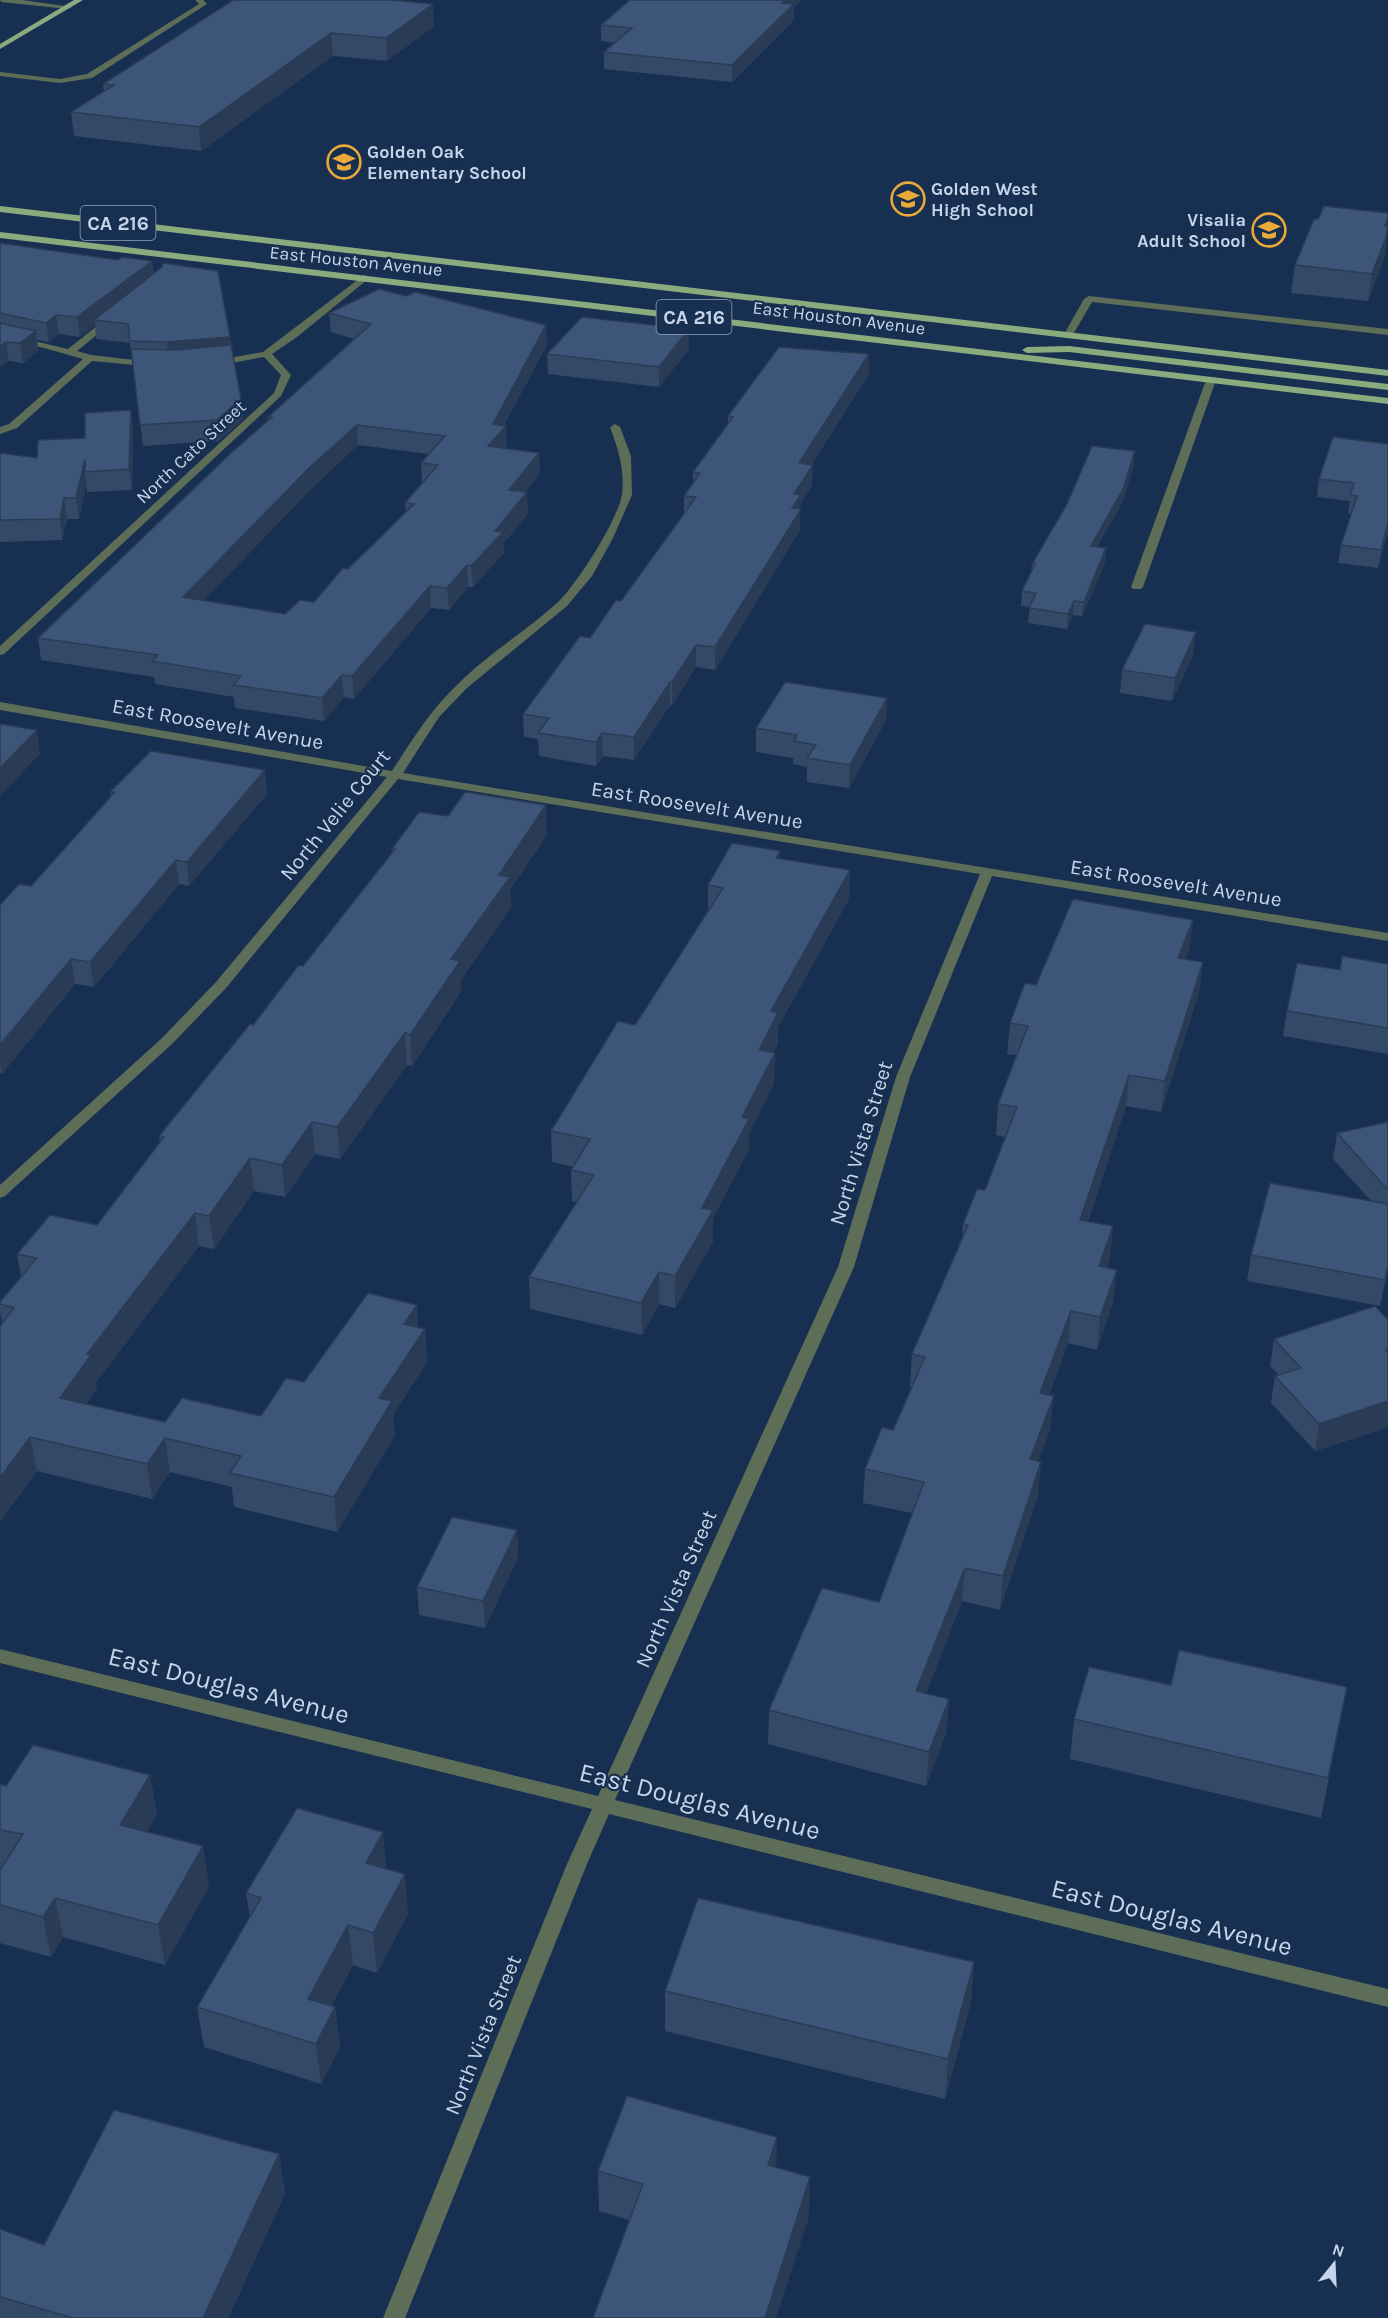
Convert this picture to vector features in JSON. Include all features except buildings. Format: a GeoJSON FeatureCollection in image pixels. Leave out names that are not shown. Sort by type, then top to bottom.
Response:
{"type":"FeatureCollection","features":[{"type":"Feature","properties":{"kind":"main road"},"geometry":{"type":"LineString","coordinates":[[0,47],[79,0]]}},
{"type":"Feature","properties":{"kind":"main road","name":"East Houston Avenue"},"geometry":{"type":"LineString","coordinates":[[0,209],[1388,374]]}},
{"type":"Feature","properties":{"kind":"main road","name":"East Houston Avenue"},"geometry":{"type":"LineString","coordinates":[[0,235],[1388,401]]}},
{"type":"Feature","properties":{"kind":"main road"},"geometry":{"type":"LineString","coordinates":[[972,351],[1069,349],[1388,387]]}},
{"type":"Feature","properties":{"kind":"street"},"geometry":{"type":"LineString","coordinates":[[1,0],[68,7]]}},
{"type":"Feature","properties":{"kind":"street"},"geometry":{"type":"LineString","coordinates":[[0,74],[60,81],[89,76],[203,4],[200,0]]}},
{"type":"Feature","properties":{"kind":"street"},"geometry":{"type":"LineString","coordinates":[[204,364],[266,354],[294,335],[364,278]]}},
{"type":"Feature","properties":{"kind":"street"},"geometry":{"type":"LineString","coordinates":[[1068,336],[1089,298],[1388,332]]}},
{"type":"Feature","properties":{"kind":"street"},"geometry":{"type":"LineString","coordinates":[[70,352],[115,316]]}},
{"type":"Feature","properties":{"kind":"street"},"geometry":{"type":"LineString","coordinates":[[0,336],[90,358],[162,366]]}},
{"type":"Feature","properties":{"kind":"street","name":"North Cato Street"},"geometry":{"type":"LineString","coordinates":[[0,652],[278,394],[286,375],[266,354]]}},
{"type":"Feature","properties":{"kind":"street"},"geometry":{"type":"LineString","coordinates":[[0,430],[13,426],[90,358]]}},
{"type":"Feature","properties":{"kind":"street"},"geometry":{"type":"LineString","coordinates":[[1137,587],[1211,380]]}},
{"type":"Feature","properties":{"kind":"street","name":"North Velie Court"},"geometry":{"type":"LineString","coordinates":[[0,1193],[182,1025],[221,984],[395,775],[435,715],[463,685],[563,604],[586,576],[627,495],[626,456],[615,427]]}},
{"type":"Feature","properties":{"kind":"street","name":"East Roosevelt Avenue"},"geometry":{"type":"LineString","coordinates":[[0,705],[395,775],[1388,937]]}},
{"type":"Feature","properties":{"kind":"street","name":"North Vista Street"},"geometry":{"type":"LineString","coordinates":[[394,2318],[602,1805],[846,1267],[903,1077],[987,873]]}},
{"type":"Feature","properties":{"kind":"street","name":"East Douglas Avenue"},"geometry":{"type":"LineString","coordinates":[[0,1656],[1388,1998]]}},
{"type":"Feature","properties":{"kind":"place","name":"Golden Oak Elementary School"},"geometry":{"type":"Point","coordinates":[344,162]}},
{"type":"Feature","properties":{"kind":"place","name":"Golden West High School"},"geometry":{"type":"Point","coordinates":[908,199]}},
{"type":"Feature","properties":{"kind":"place","name":"Visalia Adult School"},"geometry":{"type":"Point","coordinates":[1269,230]}}]}
